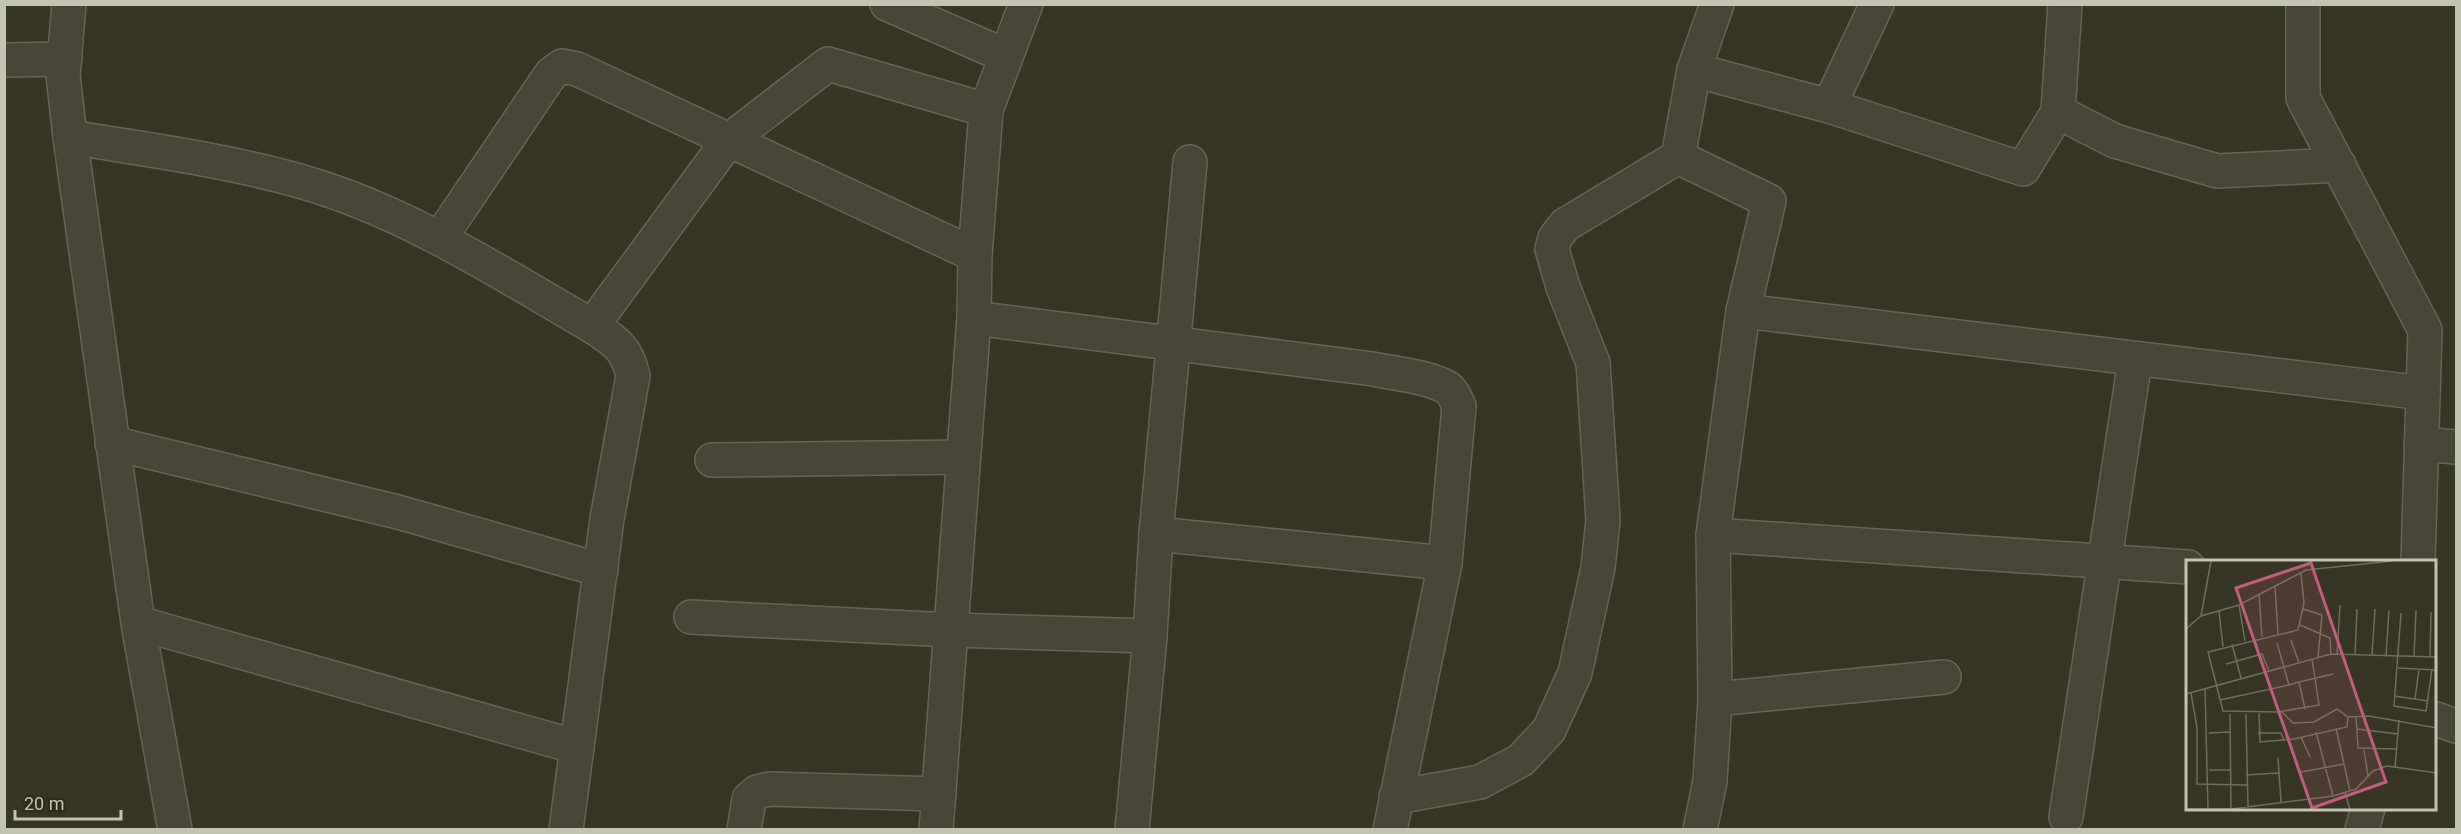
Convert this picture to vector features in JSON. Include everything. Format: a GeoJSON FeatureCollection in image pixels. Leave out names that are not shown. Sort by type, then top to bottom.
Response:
{"type":"FeatureCollection","features":[{"type":"Feature","properties":{"kind":"street"},"geometry":{"type":"LineString","coordinates":[[69,4],[63,75],[70,137],[138,623],[175,830]]}},
{"type":"Feature","properties":{"kind":"street"},"geometry":{"type":"LineString","coordinates":[[887,4],[1006,56]]}},
{"type":"Feature","properties":{"kind":"street"},"geometry":{"type":"LineString","coordinates":[[936,830],[974,318],[975,255],[986,110],[1026,4]]}},
{"type":"Feature","properties":{"kind":"street"},"geometry":{"type":"LineString","coordinates":[[1396,797],[1480,782],[1521,760],[1549,730],[1575,673],[1599,558],[1603,520],[1600,453],[1593,363],[1563,288],[1552,249],[1555,238],[1565,225],[1678,157],[1694,70],[1716,4]]}},
{"type":"Feature","properties":{"kind":"street"},"geometry":{"type":"LineString","coordinates":[[1829,106],[1877,4]]}},
{"type":"Feature","properties":{"kind":"street"},"geometry":{"type":"LineString","coordinates":[[1694,70],[1829,106],[2024,169],[2058,112],[2065,4]]}},
{"type":"Feature","properties":{"kind":"street"},"geometry":{"type":"LineString","coordinates":[[2303,4],[2303,98],[2425,330],[2418,560]]}},
{"type":"Feature","properties":{"kind":"street"},"geometry":{"type":"LineString","coordinates":[[4,60],[64,59]]}},
{"type":"Feature","properties":{"kind":"street"},"geometry":{"type":"LineString","coordinates":[[592,326],[728,141],[828,64],[986,110]]}},
{"type":"Feature","properties":{"kind":"street"},"geometry":{"type":"LineString","coordinates":[[440,238],[551,74],[562,66],[577,69],[975,255]]}},
{"type":"Feature","properties":{"kind":"street"},"geometry":{"type":"LineString","coordinates":[[2058,112],[2115,141],[2217,171],[2338,165]]}},
{"type":"Feature","properties":{"kind":"street"},"geometry":{"type":"LineString","coordinates":[[70,137],[229,164],[304,182],[380,210],[440,238],[592,326],[615,340],[629,357],[633,376],[607,519],[567,830]]}},
{"type":"Feature","properties":{"kind":"street"},"geometry":{"type":"LineString","coordinates":[[1678,157],[1769,201],[1743,311],[1713,535],[1715,699],[1710,781],[1700,830]]}},
{"type":"Feature","properties":{"kind":"street"},"geometry":{"type":"LineString","coordinates":[[1132,830],[1190,162]]}},
{"type":"Feature","properties":{"kind":"street"},"geometry":{"type":"LineString","coordinates":[[1743,311],[2423,393]]}},
{"type":"Feature","properties":{"kind":"street"},"geometry":{"type":"LineString","coordinates":[[974,318],[1373,369],[1448,388],[1459,406],[1445,563],[1390,830]]}},
{"type":"Feature","properties":{"kind":"street"},"geometry":{"type":"LineString","coordinates":[[2066,817],[2135,360]]}},
{"type":"Feature","properties":{"kind":"street"},"geometry":{"type":"LineString","coordinates":[[112,443],[398,512],[601,570]]}},
{"type":"Feature","properties":{"kind":"street"},"geometry":{"type":"LineString","coordinates":[[2421,444],[2457,447]]}},
{"type":"Feature","properties":{"kind":"street"},"geometry":{"type":"LineString","coordinates":[[712,460],[963,457]]}},
{"type":"Feature","properties":{"kind":"street"},"geometry":{"type":"LineString","coordinates":[[1156,534],[1445,563]]}},
{"type":"Feature","properties":{"kind":"street"},"geometry":{"type":"LineString","coordinates":[[1713,535],[2186,567]]}},
{"type":"Feature","properties":{"kind":"street"},"geometry":{"type":"LineString","coordinates":[[691,617],[951,630],[1150,636]]}},
{"type":"Feature","properties":{"kind":"street"},"geometry":{"type":"LineString","coordinates":[[138,623],[577,747]]}},
{"type":"Feature","properties":{"kind":"street"},"geometry":{"type":"LineString","coordinates":[[1715,699],[1944,677]]}},
{"type":"Feature","properties":{"kind":"street"},"geometry":{"type":"LineString","coordinates":[[2437,719],[2457,726]]}},
{"type":"Feature","properties":{"kind":"street"},"geometry":{"type":"LineString","coordinates":[[744,830],[749,799],[757,792],[769,789],[939,794]]}},
{"type":"Feature","properties":{"kind":"street"},"geometry":{"type":"LineString","coordinates":[[2362,830],[2367,810]]}}]}
